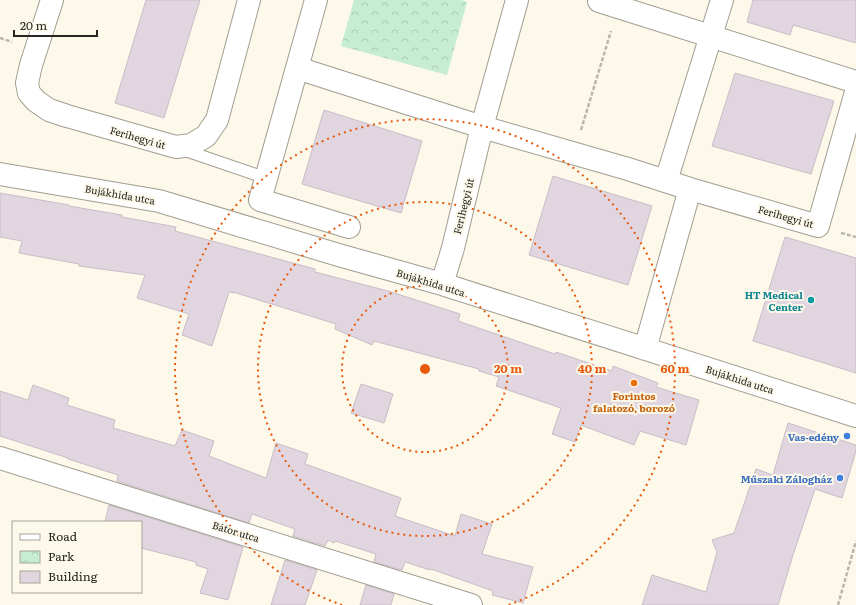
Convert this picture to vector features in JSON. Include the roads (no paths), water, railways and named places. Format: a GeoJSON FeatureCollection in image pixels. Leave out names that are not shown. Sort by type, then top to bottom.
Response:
{"type":"FeatureCollection","features":[{"type":"Feature","properties":{"kind":"street","name":"Ferihegyi út"},"geometry":{"type":"LineString","coordinates":[[52,0],[30,65],[27,83],[29,93],[36,101],[49,110],[176,147],[191,145],[206,136],[217,120],[249,0]]}},
{"type":"Feature","properties":{"kind":"street"},"geometry":{"type":"LineString","coordinates":[[316,0],[260,200],[349,227]]}},
{"type":"Feature","properties":{"kind":"street","name":"Ferihegyi út"},"geometry":{"type":"LineString","coordinates":[[442,284],[453,248],[482,127],[517,0]]}},
{"type":"Feature","properties":{"kind":"street"},"geometry":{"type":"LineString","coordinates":[[666,181],[722,0]]}},
{"type":"Feature","properties":{"kind":"street"},"geometry":{"type":"LineString","coordinates":[[608,4],[856,82]]}},
{"type":"Feature","properties":{"kind":"street","name":"Ferihegyi út"},"geometry":{"type":"LineString","coordinates":[[297,68],[482,127],[818,226],[856,92]]}},
{"type":"Feature","properties":{"kind":"street","name":"Bujákhida utca"},"geometry":{"type":"LineString","coordinates":[[0,174],[159,201],[442,284],[856,416]]}},
{"type":"Feature","properties":{"kind":"street"},"geometry":{"type":"LineString","coordinates":[[645,349],[690,189]]}},
{"type":"Feature","properties":{"kind":"street","name":"Bátor utca"},"geometry":{"type":"LineString","coordinates":[[0,458],[471,605]]}},
{"type":"Feature","properties":{"kind":"lane"},"geometry":{"type":"LineString","coordinates":[[176,147],[266,178]]}},
{"type":"Feature","properties":{"kind":"place","name":"HT Medical Center"},"geometry":{"type":"Point","coordinates":[811,300]}},
{"type":"Feature","properties":{"kind":"place","name":"Forintos falatozó, borozó"},"geometry":{"type":"Point","coordinates":[634,383]}},
{"type":"Feature","properties":{"kind":"place","name":"Vas-edény"},"geometry":{"type":"Point","coordinates":[847,436]}},
{"type":"Feature","properties":{"kind":"place","name":"Műszaki Zálogház"},"geometry":{"type":"Point","coordinates":[840,478]}}]}
